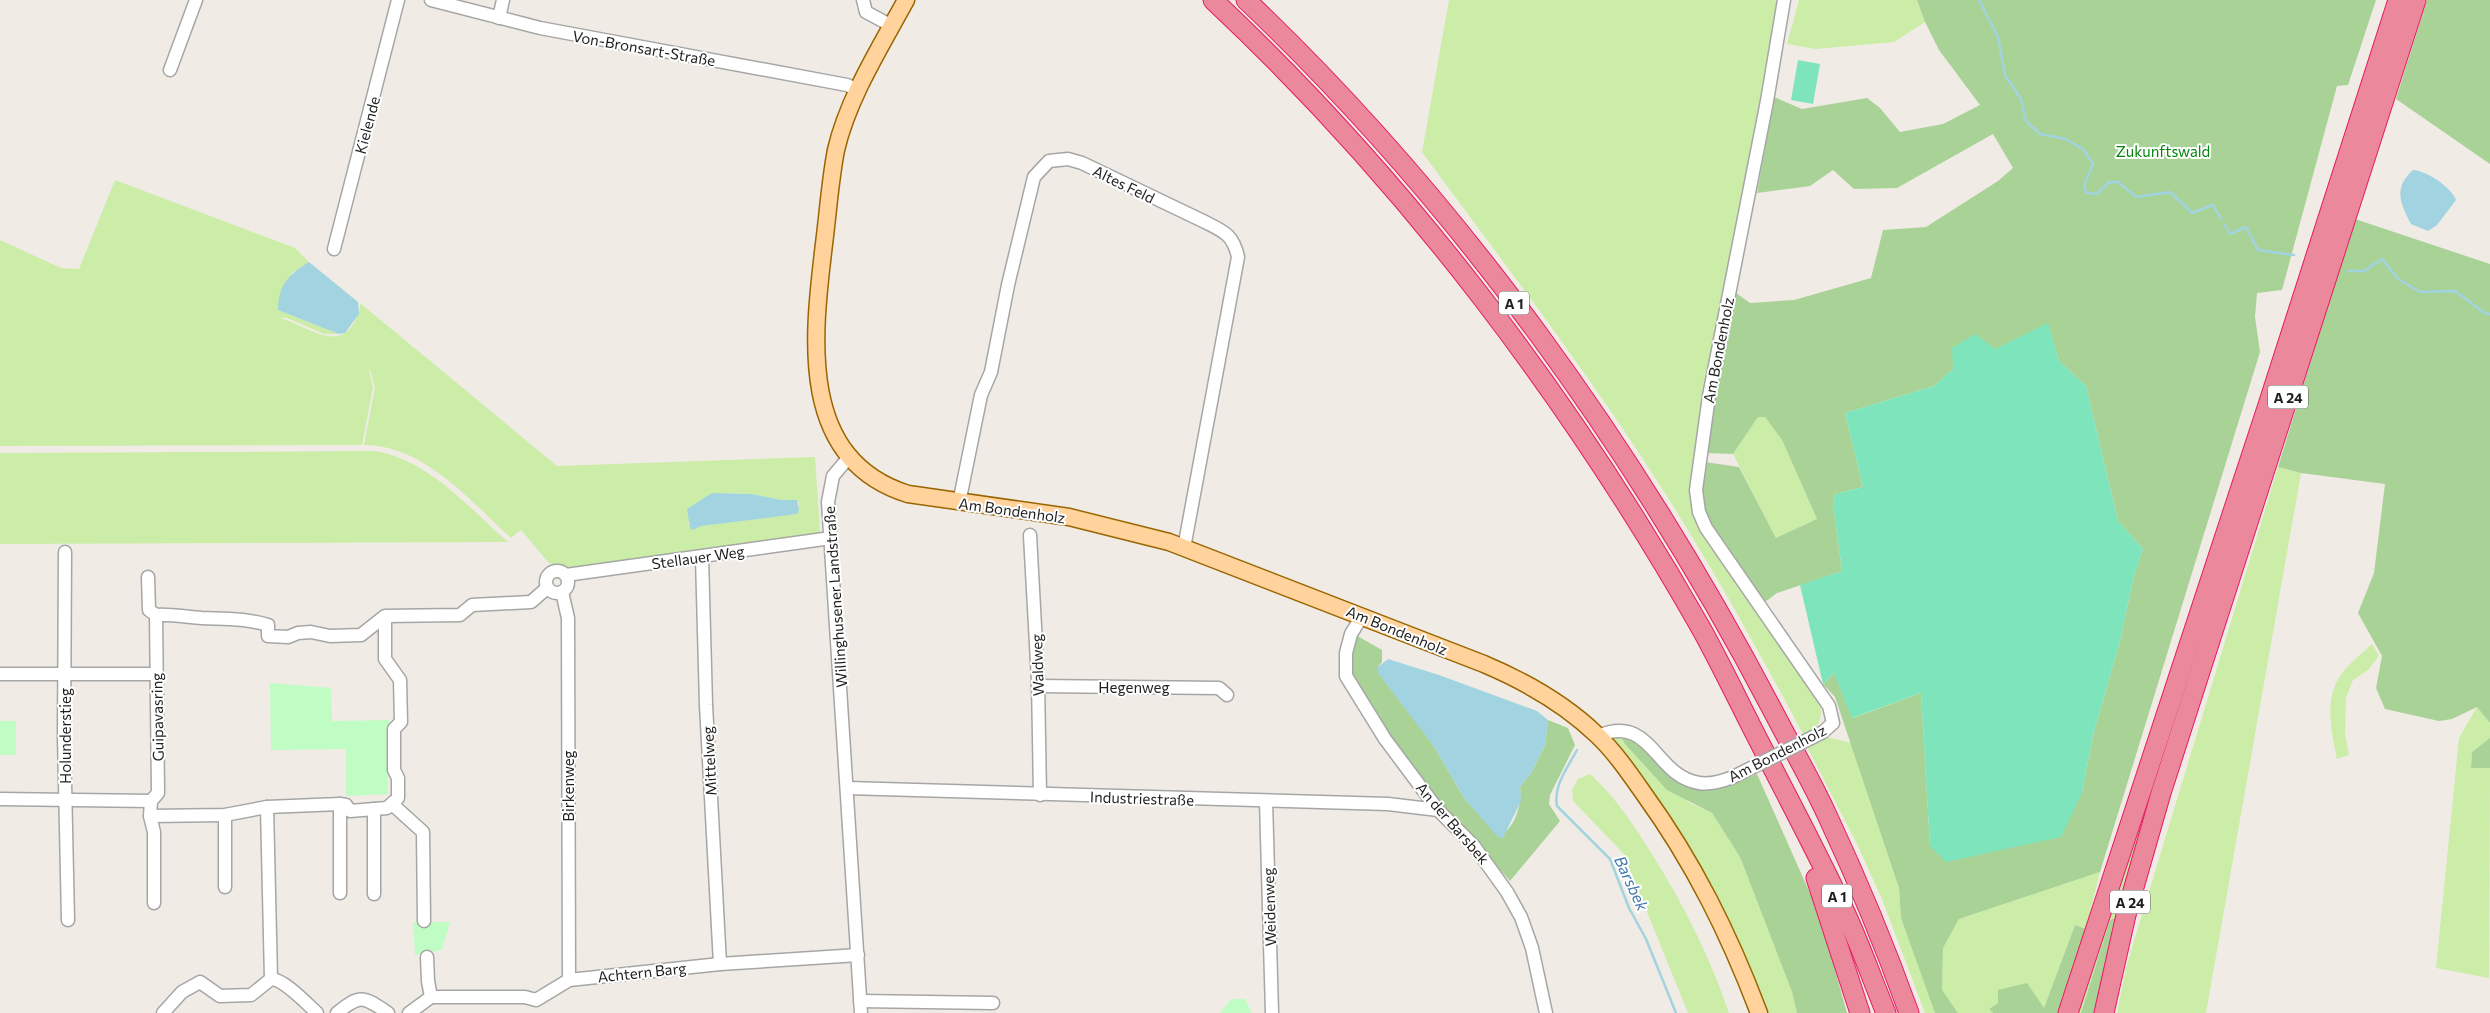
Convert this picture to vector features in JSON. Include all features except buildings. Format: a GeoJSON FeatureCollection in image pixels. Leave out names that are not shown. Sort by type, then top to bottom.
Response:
{"type":"FeatureCollection","features":[{"type":"Feature","properties":{"kind":"highway","name":"A 1"},"geometry":{"type":"LineString","coordinates":[[1213,0],[1271,54],[1378,171],[1424,226],[1513,341],[1572,422],[1710,646],[1845,911],[1886,1013]]}},
{"type":"Feature","properties":{"kind":"highway","name":"A 1"},"geometry":{"type":"LineString","coordinates":[[1246,0],[1290,42],[1351,107],[1478,255],[1532,327],[1630,465],[1737,642],[1826,812],[1866,902],[1909,1013]]}},
{"type":"Feature","properties":{"kind":"highway","name":"A 24"},"geometry":{"type":"LineString","coordinates":[[2068,1013],[2267,408],[2398,0]]}},
{"type":"Feature","properties":{"kind":"highway","name":"A 24"},"geometry":{"type":"LineString","coordinates":[[2104,1013],[2131,897],[2161,793],[2416,0]]}},
{"type":"Feature","properties":{"kind":"highway"},"geometry":{"type":"LineString","coordinates":[[1780,784],[1830,917],[1860,1013]]}},
{"type":"Feature","properties":{"kind":"main road"},"geometry":{"type":"LineString","coordinates":[[849,457],[836,440],[824,406],[818,373],[817,315],[836,150],[858,90],[906,0]]}},
{"type":"Feature","properties":{"kind":"main road","name":"Am Bondenholz"},"geometry":{"type":"LineString","coordinates":[[849,457],[871,477],[895,490],[959,503],[1069,517],[1169,542],[1503,672],[1567,710],[1598,736]]}},
{"type":"Feature","properties":{"kind":"main road"},"geometry":{"type":"LineString","coordinates":[[1598,736],[1639,786],[1692,866],[1720,919],[1759,1013]]}},
{"type":"Feature","properties":{"kind":"street"},"geometry":{"type":"LineString","coordinates":[[170,70],[196,0]]}},
{"type":"Feature","properties":{"kind":"street","name":"Kielende"},"geometry":{"type":"LineString","coordinates":[[334,249],[398,0]]}},
{"type":"Feature","properties":{"kind":"street","name":"Von-Bronsart-Straße"},"geometry":{"type":"LineString","coordinates":[[431,0],[569,34],[847,85],[858,90]]}},
{"type":"Feature","properties":{"kind":"street"},"geometry":{"type":"LineString","coordinates":[[499,18],[503,0]]}},
{"type":"Feature","properties":{"kind":"street"},"geometry":{"type":"LineString","coordinates":[[863,0],[866,12],[892,26]]}},
{"type":"Feature","properties":{"kind":"street","name":"Am Bondenholz"},"geometry":{"type":"LineString","coordinates":[[1598,736],[1609,731],[1630,731],[1643,739],[1668,767],[1690,781],[1701,783],[1719,782],[1734,777],[1823,732],[1833,723],[1829,706],[1706,528],[1699,512],[1696,490],[1709,396],[1767,101],[1784,0]]}},
{"type":"Feature","properties":{"kind":"street","name":"Altes Feld"},"geometry":{"type":"LineString","coordinates":[[959,503],[981,395],[991,372],[1008,285],[1034,177],[1049,161],[1068,159],[1082,163],[1143,194],[1220,229],[1235,242],[1238,257],[1184,548]]}},
{"type":"Feature","properties":{"kind":"street","name":"Willinghusener Landstraße"},"geometry":{"type":"LineString","coordinates":[[849,457],[833,476],[828,502],[861,1007]]}},
{"type":"Feature","properties":{"kind":"street","name":"Waldweg"},"geometry":{"type":"LineString","coordinates":[[1030,535],[1038,686],[1040,795]]}},
{"type":"Feature","properties":{"kind":"street","name":"Stellauer Weg"},"geometry":{"type":"LineString","coordinates":[[547,588],[546,581],[548,575],[554,571],[566,575],[831,538]]}},
{"type":"Feature","properties":{"kind":"street","name":"Holunderstieg"},"geometry":{"type":"LineString","coordinates":[[65,552],[65,799],[68,920]]}},
{"type":"Feature","properties":{"kind":"street","name":"Mittelweg"},"geometry":{"type":"LineString","coordinates":[[702,557],[706,705],[720,964]]}},
{"type":"Feature","properties":{"kind":"street"},"geometry":{"type":"LineString","coordinates":[[156,616],[173,614],[200,618],[244,618],[268,625],[268,636],[288,636],[311,632],[330,636],[361,635],[385,616],[460,615],[472,605],[531,602],[547,588],[554,593],[562,592],[566,588],[568,581],[566,575]]}},
{"type":"Feature","properties":{"kind":"street","name":"Guipavasring"},"geometry":{"type":"LineString","coordinates":[[148,577],[149,610],[156,616],[158,793],[150,801],[150,816],[154,832],[154,902]]}},
{"type":"Feature","properties":{"kind":"street","name":"Birkenweg"},"geometry":{"type":"LineString","coordinates":[[562,592],[568,618],[569,980]]}},
{"type":"Feature","properties":{"kind":"street"},"geometry":{"type":"LineString","coordinates":[[150,816],[225,815],[267,807],[340,804],[346,805],[350,811],[387,808],[392,804],[398,798],[398,778],[394,770],[394,729],[400,722],[400,680],[386,659],[385,616]]}},
{"type":"Feature","properties":{"kind":"street","name":"An der Barsbek"},"geometry":{"type":"LineString","coordinates":[[1362,616],[1351,634],[1348,644],[1346,676],[1385,739],[1438,810],[1487,861],[1521,918],[1532,948],[1546,1013]]}},
{"type":"Feature","properties":{"kind":"street"},"geometry":{"type":"LineString","coordinates":[[0,674],[65,672],[156,674]]}},
{"type":"Feature","properties":{"kind":"street","name":"Hegenweg"},"geometry":{"type":"LineString","coordinates":[[1038,686],[1219,688],[1227,695]]}},
{"type":"Feature","properties":{"kind":"street","name":"Industriestraße"},"geometry":{"type":"LineString","coordinates":[[847,788],[1266,802],[1388,804],[1438,810]]}},
{"type":"Feature","properties":{"kind":"street"},"geometry":{"type":"LineString","coordinates":[[0,800],[150,801]]}},
{"type":"Feature","properties":{"kind":"street","name":"Weidenweg"},"geometry":{"type":"LineString","coordinates":[[1266,802],[1272,1013]]}},
{"type":"Feature","properties":{"kind":"street"},"geometry":{"type":"LineString","coordinates":[[340,804],[340,893]]}},
{"type":"Feature","properties":{"kind":"street"},"geometry":{"type":"LineString","coordinates":[[392,804],[423,832],[424,921]]}},
{"type":"Feature","properties":{"kind":"street"},"geometry":{"type":"LineString","coordinates":[[267,807],[271,978]]}},
{"type":"Feature","properties":{"kind":"street"},"geometry":{"type":"LineString","coordinates":[[374,809],[374,894]]}},
{"type":"Feature","properties":{"kind":"street"},"geometry":{"type":"LineString","coordinates":[[225,815],[225,887]]}},
{"type":"Feature","properties":{"kind":"street","name":"Achtern Barg"},"geometry":{"type":"LineString","coordinates":[[536,1000],[569,980],[720,964],[858,955]]}},
{"type":"Feature","properties":{"kind":"street"},"geometry":{"type":"LineString","coordinates":[[427,956],[431,997]]}},
{"type":"Feature","properties":{"kind":"street"},"geometry":{"type":"LineString","coordinates":[[163,1013],[182,992],[200,982],[220,996],[251,995],[271,978]]}},
{"type":"Feature","properties":{"kind":"street"},"geometry":{"type":"LineString","coordinates":[[271,978],[292,990],[317,1013]]}},
{"type":"Feature","properties":{"kind":"street"},"geometry":{"type":"LineString","coordinates":[[409,1013],[431,997],[525,997],[536,1000],[532,1013]]}},
{"type":"Feature","properties":{"kind":"street"},"geometry":{"type":"LineString","coordinates":[[337,1013],[353,1000],[368,1000],[388,1013]]}},
{"type":"Feature","properties":{"kind":"street"},"geometry":{"type":"LineString","coordinates":[[861,1007],[993,1003]]}},
{"type":"Feature","properties":{"kind":"green space"},"geometry":{"type":"Polygon","coordinates":[[[1449,0],[1781,0],[1692,504],[1697,524],[1820,703],[1821,714],[1819,723],[1804,736],[1725,593],[1646,463],[1584,372],[1422,152],[1449,0]]]}},
{"type":"Feature","properties":{"kind":"green space"},"geometry":{"type":"Polygon","coordinates":[[[1799,0],[1917,0],[1925,22],[1894,42],[1816,49],[1787,44],[1799,0]]]}},
{"type":"Feature","properties":{"kind":"green space","name":"Zukunftswald"},"geometry":{"type":"Polygon","coordinates":[[[1917,0],[2376,0],[2348,85],[2337,86],[2282,290],[2257,293],[2255,317],[2260,352],[2100,872],[1959,919],[1943,948],[1942,990],[1958,1013],[1935,1013],[1901,918],[1899,888],[1835,697],[1823,684],[1834,673],[1853,718],[1921,693],[1930,846],[2082,793],[2093,735],[2119,645],[2134,576],[2143,549],[2118,521],[2086,386],[2059,361],[2048,324],[1953,369],[1934,386],[1845,413],[1863,487],[1835,494],[1833,503],[1842,571],[1777,593],[1765,602],[1714,530],[1704,509],[1703,497],[1705,462],[1739,467],[1776,538],[1817,519],[1782,440],[1765,417],[1758,417],[1733,454],[1706,453],[1732,290],[1750,303],[1794,300],[1871,278],[1883,230],[1926,227],[1998,181],[2013,168],[1993,134],[1897,188],[1854,189],[1833,170],[1810,186],[1757,193],[1774,97],[1802,109],[1867,98],[1880,108],[1900,132],[1943,124],[1980,105],[1939,50],[1925,22],[1917,0]]]}},
{"type":"Feature","properties":{"kind":"green space"},"geometry":{"type":"Polygon","coordinates":[[[2427,0],[2490,0],[2490,164],[2396,99],[2427,0]]]}},
{"type":"Feature","properties":{"kind":"green space"},"geometry":{"type":"Polygon","coordinates":[[[1798,60],[1820,64],[1813,104],[1791,100],[1798,60]]]}},
{"type":"Feature","properties":{"kind":"green space"},"geometry":{"type":"Polygon","coordinates":[[[115,180],[295,248],[309,262],[292,273],[278,310],[339,334],[324,334],[287,318],[279,318],[316,333],[336,336],[344,334],[351,327],[358,316],[360,303],[557,466],[815,457],[820,533],[570,568],[549,563],[521,530],[511,538],[462,492],[426,465],[407,454],[386,447],[364,445],[375,387],[370,370],[342,363],[369,370],[373,387],[362,445],[0,446],[0,240],[61,268],[79,269],[115,180]],[[712,493],[694,507],[688,523],[693,530],[700,526],[797,514],[799,504],[797,500],[781,500],[752,494],[712,493]]]}},
{"type":"Feature","properties":{"kind":"green space"},"geometry":{"type":"Polygon","coordinates":[[[2355,219],[2490,264],[2490,723],[2477,707],[2452,719],[2439,721],[2385,709],[2376,688],[2382,656],[2358,613],[2374,573],[2385,484],[2301,473],[2278,467],[2355,219]]]}},
{"type":"Feature","properties":{"kind":"green space"},"geometry":{"type":"Polygon","coordinates":[[[2048,323],[2059,361],[2086,386],[2118,521],[2143,549],[2134,576],[2119,645],[2093,735],[2082,793],[2061,837],[1946,862],[1930,846],[1921,693],[1852,718],[1834,673],[1823,684],[1800,585],[1842,571],[1833,503],[1835,494],[1863,487],[1845,413],[1934,386],[1953,369],[1952,348],[1975,334],[1995,349],[2048,323]]]}},
{"type":"Feature","properties":{"kind":"green space"},"geometry":{"type":"Polygon","coordinates":[[[1758,417],[1765,417],[1782,440],[1817,519],[1776,538],[1733,454],[1758,417]]]}},
{"type":"Feature","properties":{"kind":"green space"},"geometry":{"type":"Polygon","coordinates":[[[375,451],[395,456],[431,475],[508,542],[0,544],[0,453],[375,451]]]}},
{"type":"Feature","properties":{"kind":"green space"},"geometry":{"type":"Polygon","coordinates":[[[2278,467],[2301,473],[2206,1013],[2117,1013],[2127,964],[2278,467]]]}},
{"type":"Feature","properties":{"kind":"green space"},"geometry":{"type":"Polygon","coordinates":[[[1354,634],[1382,650],[1382,662],[1378,667],[1435,748],[1464,798],[1499,837],[1509,828],[1516,815],[1520,801],[1520,787],[1531,773],[1545,745],[1548,720],[1568,728],[1575,745],[1550,795],[1549,804],[1560,821],[1510,881],[1432,794],[1348,674],[1354,634]]]}},
{"type":"Feature","properties":{"kind":"green space"},"geometry":{"type":"Polygon","coordinates":[[[2372,644],[2379,656],[2368,670],[2353,680],[2346,698],[2345,733],[2349,755],[2337,759],[2330,717],[2334,687],[2346,669],[2372,644]]]}},
{"type":"Feature","properties":{"kind":"green space"},"geometry":{"type":"Polygon","coordinates":[[[270,683],[331,688],[332,721],[389,720],[388,794],[346,796],[346,749],[271,750],[270,683]]]}},
{"type":"Feature","properties":{"kind":"green space"},"geometry":{"type":"Polygon","coordinates":[[[2477,707],[2490,723],[2490,738],[2472,752],[2471,768],[2490,768],[2489,978],[2436,968],[2459,738],[2477,707]]]}},
{"type":"Feature","properties":{"kind":"green space"},"geometry":{"type":"Polygon","coordinates":[[[0,721],[16,721],[16,755],[0,755],[0,721]]]}},
{"type":"Feature","properties":{"kind":"green space"},"geometry":{"type":"Polygon","coordinates":[[[1620,734],[1690,803],[1712,813],[1740,857],[1792,992],[1797,1013],[1768,1013],[1737,939],[1702,871],[1661,807],[1611,743],[1612,735],[1620,734]]]}},
{"type":"Feature","properties":{"kind":"green space"},"geometry":{"type":"Polygon","coordinates":[[[1620,734],[1642,746],[1667,773],[1687,786],[1710,788],[1722,786],[1757,774],[1820,916],[1847,1013],[1797,1013],[1792,992],[1740,857],[1712,813],[1667,790],[1625,744],[1620,734]]]}},
{"type":"Feature","properties":{"kind":"green space"},"geometry":{"type":"Polygon","coordinates":[[[1827,737],[1851,743],[1899,888],[1901,918],[1936,1013],[1925,1013],[1882,899],[1857,844],[1807,747],[1827,737]]]}},
{"type":"Feature","properties":{"kind":"green space"},"geometry":{"type":"Polygon","coordinates":[[[2490,738],[2490,768],[2471,768],[2472,752],[2490,738]]]}},
{"type":"Feature","properties":{"kind":"green space"},"geometry":{"type":"Polygon","coordinates":[[[1590,774],[1608,792],[1639,834],[1686,912],[1705,952],[1729,1013],[1688,1013],[1623,853],[1573,801],[1572,790],[1578,779],[1590,774]]]}},
{"type":"Feature","properties":{"kind":"green space"},"geometry":{"type":"Polygon","coordinates":[[[2145,803],[2153,804],[2121,916],[2110,920],[2081,1013],[2077,1013],[2145,803]]]}},
{"type":"Feature","properties":{"kind":"green space"},"geometry":{"type":"Polygon","coordinates":[[[2100,872],[2086,929],[2075,925],[2044,1008],[1998,1003],[1989,1009],[1993,1013],[1958,1013],[1942,991],[1943,948],[1959,919],[2100,872]]]}},
{"type":"Feature","properties":{"kind":"green space"},"geometry":{"type":"Polygon","coordinates":[[[2121,916],[2097,1013],[2081,1013],[2110,920],[2121,916]]]}},
{"type":"Feature","properties":{"kind":"green space"},"geometry":{"type":"Polygon","coordinates":[[[413,922],[450,922],[442,950],[415,955],[413,922]]]}},
{"type":"Feature","properties":{"kind":"green space"},"geometry":{"type":"Polygon","coordinates":[[[2075,925],[2086,929],[2059,1013],[1993,1013],[1989,1009],[1998,1003],[1998,990],[2027,983],[2044,1008],[2075,925]]]}},
{"type":"Feature","properties":{"kind":"green space"},"geometry":{"type":"Polygon","coordinates":[[[1231,999],[1245,999],[1252,1013],[1220,1013],[1231,999]]]}},
{"type":"Feature","properties":{"kind":"water"},"geometry":{"type":"Polygon","coordinates":[[[2413,170],[2425,173],[2438,180],[2456,200],[2437,225],[2428,231],[2411,224],[2400,196],[2403,183],[2413,170]]]}},
{"type":"Feature","properties":{"kind":"water"},"geometry":{"type":"Polygon","coordinates":[[[309,262],[358,302],[359,314],[345,333],[339,334],[278,310],[280,294],[286,281],[309,262]]]}},
{"type":"Feature","properties":{"kind":"water"},"geometry":{"type":"Polygon","coordinates":[[[712,493],[752,494],[781,500],[797,500],[799,510],[797,514],[701,526],[693,530],[690,528],[687,509],[712,493]]]}},
{"type":"Feature","properties":{"kind":"water"},"geometry":{"type":"Polygon","coordinates":[[[1388,659],[1439,675],[1537,711],[1548,720],[1545,745],[1531,773],[1520,787],[1521,801],[1503,838],[1498,837],[1464,798],[1435,748],[1378,673],[1378,667],[1388,659]]]}},
{"type":"Feature","properties":{"kind":"waterway"},"geometry":{"type":"LineString","coordinates":[[1979,0],[1998,37],[2005,75],[2021,99],[2026,121],[2040,134],[2066,139],[2084,150],[2093,164],[2084,185],[2086,193],[2096,194],[2109,182],[2118,182],[2136,197],[2170,192],[2192,213],[2213,205],[2221,219]]}},
{"type":"Feature","properties":{"kind":"waterway"},"geometry":{"type":"LineString","coordinates":[[2225,225],[2230,234],[2246,227],[2258,250],[2294,255]]}},
{"type":"Feature","properties":{"kind":"waterway"},"geometry":{"type":"LineString","coordinates":[[2348,271],[2364,271],[2382,259],[2398,279],[2420,292],[2455,291],[2486,314],[2490,314]]}},
{"type":"Feature","properties":{"kind":"waterway","name":"Barsbek"},"geometry":{"type":"LineString","coordinates":[[1577,750],[1559,784],[1556,799],[1557,806],[1610,859],[1629,908],[1646,939],[1676,1013]]}}]}
